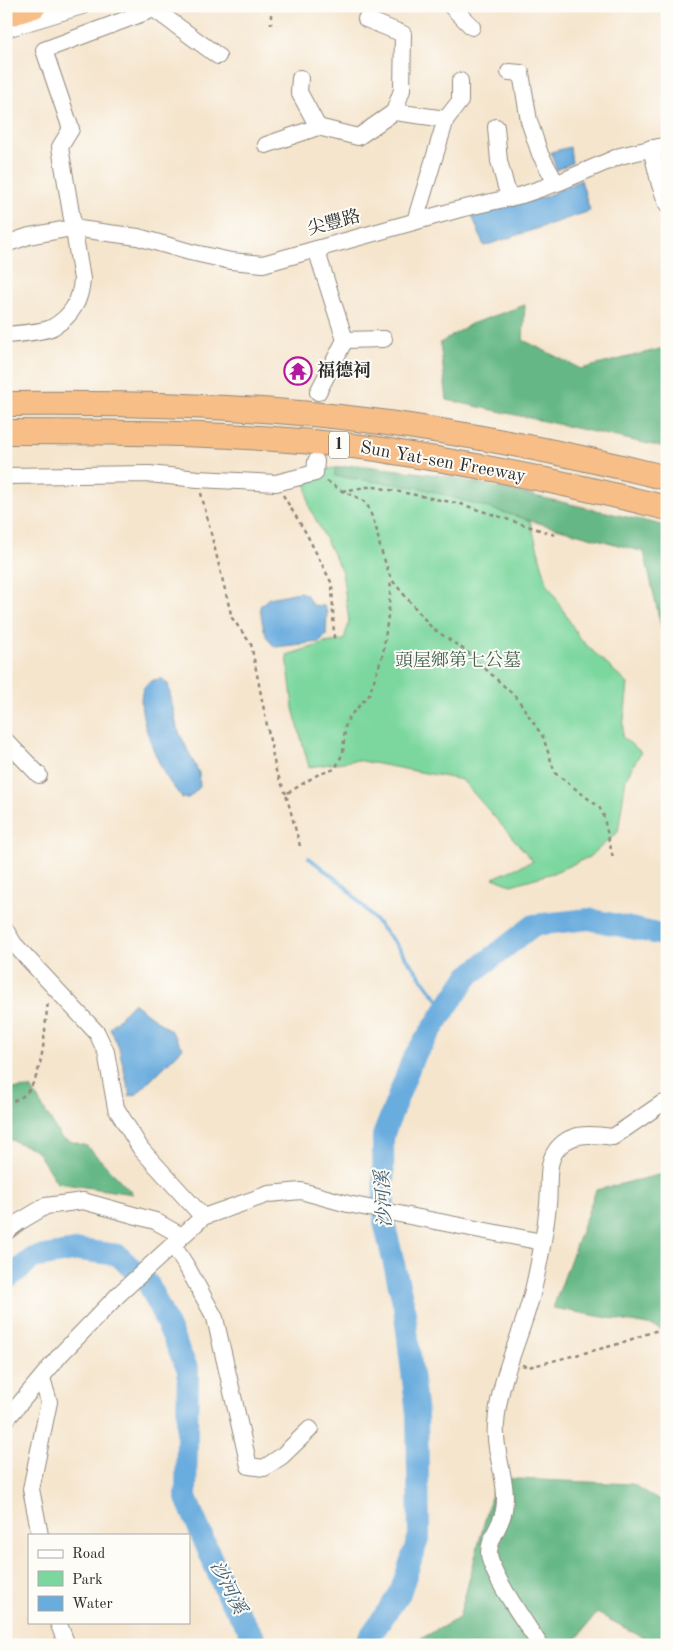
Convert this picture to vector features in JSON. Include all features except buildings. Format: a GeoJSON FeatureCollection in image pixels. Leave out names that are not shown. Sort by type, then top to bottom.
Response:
{"type":"FeatureCollection","features":[{"type":"Feature","properties":{"kind":"highway"},"geometry":{"type":"LineString","coordinates":[[6,15],[34,6]]}},
{"type":"Feature","properties":{"kind":"highway","name":"Sun Yat-sen Freeway"},"geometry":{"type":"LineString","coordinates":[[6,404],[86,403],[202,407],[372,421],[476,436],[592,459],[667,478]]}},
{"type":"Feature","properties":{"kind":"highway","name":"Sun Yat-sen Freeway"},"geometry":{"type":"LineString","coordinates":[[6,432],[202,435],[371,448],[472,465],[586,488],[667,508]]}},
{"type":"Feature","properties":{"kind":"street"},"geometry":{"type":"LineString","coordinates":[[6,30],[82,6]]}},
{"type":"Feature","properties":{"kind":"street"},"geometry":{"type":"LineString","coordinates":[[451,6],[472,28]]}},
{"type":"Feature","properties":{"kind":"street"},"geometry":{"type":"LineString","coordinates":[[6,335],[52,328],[73,310],[81,294],[82,279],[60,147],[71,129],[44,50],[154,9],[218,56]]}},
{"type":"Feature","properties":{"kind":"street"},"geometry":{"type":"LineString","coordinates":[[266,145],[318,127],[358,137],[394,112],[402,90],[403,34],[366,19]]}},
{"type":"Feature","properties":{"kind":"street"},"geometry":{"type":"LineString","coordinates":[[509,72],[521,73],[530,122],[540,154],[556,183]]}},
{"type":"Feature","properties":{"kind":"street"},"geometry":{"type":"LineString","coordinates":[[300,78],[299,92],[318,127]]}},
{"type":"Feature","properties":{"kind":"street"},"geometry":{"type":"LineString","coordinates":[[416,221],[446,119],[460,101],[460,81]]}},
{"type":"Feature","properties":{"kind":"street"},"geometry":{"type":"LineString","coordinates":[[394,112],[446,119]]}},
{"type":"Feature","properties":{"kind":"street"},"geometry":{"type":"LineString","coordinates":[[496,126],[499,161],[509,198]]}},
{"type":"Feature","properties":{"kind":"street"},"geometry":{"type":"LineString","coordinates":[[659,146],[667,204]]}},
{"type":"Feature","properties":{"kind":"street","name":"尖豐路"},"geometry":{"type":"LineString","coordinates":[[6,244],[29,236],[72,228],[138,237],[190,252],[231,261],[263,264],[416,221],[509,198],[556,183],[620,156],[659,146]]}},
{"type":"Feature","properties":{"kind":"street"},"geometry":{"type":"LineString","coordinates":[[316,249],[346,340],[318,392]]}},
{"type":"Feature","properties":{"kind":"street"},"geometry":{"type":"LineString","coordinates":[[346,340],[384,339]]}},
{"type":"Feature","properties":{"kind":"street"},"geometry":{"type":"LineString","coordinates":[[6,476],[148,474],[276,483],[315,467]]}},
{"type":"Feature","properties":{"kind":"street"},"geometry":{"type":"LineString","coordinates":[[6,740],[39,774]]}},
{"type":"Feature","properties":{"kind":"street"},"geometry":{"type":"LineString","coordinates":[[6,931],[14,944],[97,1033],[106,1052],[116,1108],[141,1149],[203,1217]]}},
{"type":"Feature","properties":{"kind":"street"},"geometry":{"type":"LineString","coordinates":[[540,1645],[495,1572],[489,1553],[493,1536],[504,1511],[505,1497],[495,1426],[499,1399],[509,1360],[528,1307],[548,1205],[550,1164],[560,1145],[569,1138],[591,1134],[613,1137],[661,1104],[667,1103]]}},
{"type":"Feature","properties":{"kind":"street"},"geometry":{"type":"LineString","coordinates":[[6,1420],[61,1354],[119,1294],[203,1217],[269,1194],[301,1191],[348,1204],[542,1242]]}},
{"type":"Feature","properties":{"kind":"street"},"geometry":{"type":"LineString","coordinates":[[6,1232],[46,1206],[84,1201],[155,1221],[174,1244],[215,1318],[249,1466],[264,1468],[282,1456],[310,1429]]}},
{"type":"Feature","properties":{"kind":"street"},"geometry":{"type":"LineString","coordinates":[[40,1534],[31,1488],[49,1402],[42,1378]]}},
{"type":"Feature","properties":{"kind":"street"},"geometry":{"type":"LineString","coordinates":[[59,1624],[67,1645]]}},
{"type":"Feature","properties":{"kind":"path"},"geometry":{"type":"LineString","coordinates":[[271,6],[271,25]]}},
{"type":"Feature","properties":{"kind":"path"},"geometry":{"type":"LineString","coordinates":[[315,467],[342,490],[361,499],[366,504],[376,527],[380,547],[391,579],[432,628],[466,651],[517,698],[543,737],[555,773],[586,795],[599,807],[604,819],[613,858]]}},
{"type":"Feature","properties":{"kind":"path"},"geometry":{"type":"LineString","coordinates":[[198,479],[232,618],[251,644],[276,771],[286,794],[300,846]]}},
{"type":"Feature","properties":{"kind":"path"},"geometry":{"type":"LineString","coordinates":[[276,483],[306,533],[332,584],[334,639]]}},
{"type":"Feature","properties":{"kind":"path"},"geometry":{"type":"LineString","coordinates":[[342,490],[375,487],[462,504],[558,536]]}},
{"type":"Feature","properties":{"kind":"path"},"geometry":{"type":"LineString","coordinates":[[286,794],[317,775],[335,769],[343,753],[345,726],[350,717],[369,695],[383,654],[391,579]]}},
{"type":"Feature","properties":{"kind":"path"},"geometry":{"type":"LineString","coordinates":[[6,1104],[24,1095],[33,1081],[43,1058],[45,1023],[51,985]]}},
{"type":"Feature","properties":{"kind":"path"},"geometry":{"type":"LineString","coordinates":[[509,1360],[529,1367],[616,1345],[655,1331],[667,1331]]}},
{"type":"Feature","properties":{"kind":"green space"},"geometry":{"type":"Polygon","coordinates":[[[525,305],[523,340],[581,369],[660,349],[667,351],[667,448],[447,400],[440,343],[471,324],[525,305]]]}},
{"type":"Feature","properties":{"kind":"green space","name":"頭屋鄉第七公墓"},"geometry":{"type":"Polygon","coordinates":[[[358,465],[492,504],[530,521],[547,583],[580,639],[628,684],[622,737],[641,752],[626,778],[618,832],[589,857],[553,873],[511,885],[493,878],[533,861],[462,780],[357,760],[309,767],[293,708],[287,655],[325,643],[344,640],[349,621],[342,572],[309,506],[305,472],[358,465]]]}},
{"type":"Feature","properties":{"kind":"green space"},"geometry":{"type":"Polygon","coordinates":[[[358,465],[446,476],[667,526],[667,652],[644,552],[421,488],[335,476],[335,468],[358,465]]]}},
{"type":"Feature","properties":{"kind":"green space"},"geometry":{"type":"Polygon","coordinates":[[[31,1088],[62,1139],[87,1146],[133,1194],[57,1183],[36,1150],[6,1138],[6,1089],[31,1088]]]}},
{"type":"Feature","properties":{"kind":"green space"},"geometry":{"type":"Polygon","coordinates":[[[667,1173],[667,1333],[653,1326],[553,1308],[596,1190],[667,1173]]]}},
{"type":"Feature","properties":{"kind":"green space"},"geometry":{"type":"Polygon","coordinates":[[[496,1478],[632,1484],[667,1504],[667,1645],[657,1645],[597,1613],[572,1645],[409,1645],[459,1618],[496,1478]]]}},
{"type":"Feature","properties":{"kind":"water"},"geometry":{"type":"Polygon","coordinates":[[[570,147],[572,163],[556,170],[551,152],[570,147]]]}},
{"type":"Feature","properties":{"kind":"water"},"geometry":{"type":"Polygon","coordinates":[[[581,180],[590,211],[484,246],[472,215],[544,197],[581,180]]]}},
{"type":"Feature","properties":{"kind":"water"},"geometry":{"type":"Polygon","coordinates":[[[299,592],[306,594],[312,605],[324,606],[327,612],[326,636],[320,642],[275,647],[266,634],[262,623],[260,606],[269,598],[299,592]]]}},
{"type":"Feature","properties":{"kind":"water"},"geometry":{"type":"Polygon","coordinates":[[[163,679],[168,684],[177,728],[199,773],[200,787],[189,798],[182,798],[164,773],[155,754],[143,716],[141,704],[145,686],[153,680],[163,679]]]}},
{"type":"Feature","properties":{"kind":"water"},"geometry":{"type":"Polygon","coordinates":[[[133,1003],[171,1031],[183,1048],[137,1094],[130,1096],[119,1048],[110,1028],[133,1003]]]}},
{"type":"Feature","properties":{"kind":"waterway"},"geometry":{"type":"LineString","coordinates":[[309,858],[345,886],[395,943],[445,1009]]}},
{"type":"Feature","properties":{"kind":"waterway","name":"沙河溪"},"geometry":{"type":"LineString","coordinates":[[364,1645],[400,1593],[419,1536],[417,1414],[404,1306],[384,1222],[383,1136],[413,1058],[467,977],[534,925],[589,919],[667,936]]}},
{"type":"Feature","properties":{"kind":"waterway","name":"沙河溪"},"geometry":{"type":"LineString","coordinates":[[6,1280],[33,1258],[80,1250],[118,1255],[149,1285],[188,1370],[186,1498],[227,1595],[259,1645]]}},
{"type":"Feature","properties":{"kind":"place","name":"福德祠"},"geometry":{"type":"Point","coordinates":[298,371]}}]}
